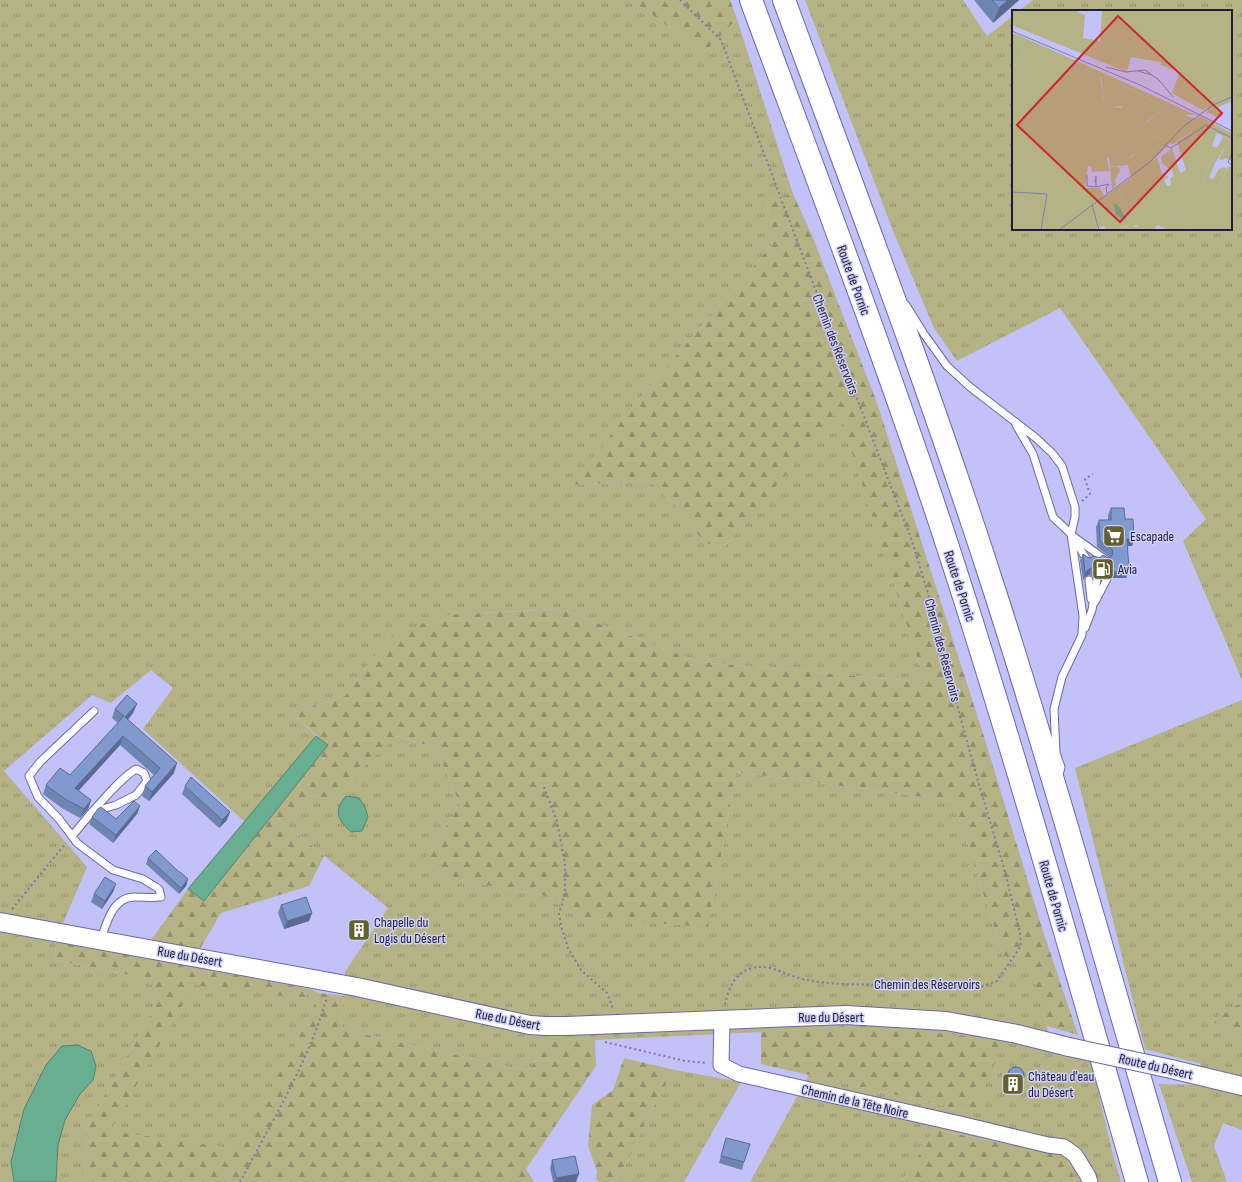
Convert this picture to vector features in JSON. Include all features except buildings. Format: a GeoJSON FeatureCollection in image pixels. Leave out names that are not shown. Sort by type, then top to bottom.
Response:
{"type":"FeatureCollection","features":[{"type":"Feature","properties":{"kind":"highway","name":"Route de Pornic"},"geometry":{"type":"LineString","coordinates":[[751,0],[862,302],[946,542],[1020,780],[1138,1182]]}},
{"type":"Feature","properties":{"kind":"highway"},"geometry":{"type":"LineString","coordinates":[[784,0],[868,218],[966,503],[1024,686],[1170,1182]]}},
{"type":"Feature","properties":{"kind":"street","name":"Rue du Désert"},"geometry":{"type":"LineString","coordinates":[[1,922],[331,982],[530,1025],[613,1024],[846,1015],[946,1021],[1017,1034],[1069,1047]]}},
{"type":"Feature","properties":{"kind":"street"},"geometry":{"type":"LineString","coordinates":[[721,1065],[722,1020]]}},
{"type":"Feature","properties":{"kind":"street","name":"Route du Désert"},"geometry":{"type":"LineString","coordinates":[[1069,1047],[1242,1086]]}},
{"type":"Feature","properties":{"kind":"street","name":"Chemin de la Tête Noire"},"geometry":{"type":"LineString","coordinates":[[721,1065],[738,1074],[1048,1145],[1064,1147],[1075,1155],[1090,1182]]}},
{"type":"Feature","properties":{"kind":"lane"},"geometry":{"type":"LineString","coordinates":[[903,297],[921,328],[947,366],[970,387],[1036,438],[1052,453],[1062,466],[1075,507],[1076,518],[1071,534],[1083,616],[1082,635]]}},
{"type":"Feature","properties":{"kind":"lane"},"geometry":{"type":"LineString","coordinates":[[1014,421],[1033,454],[1053,517],[1096,560]]}},
{"type":"Feature","properties":{"kind":"lane"},"geometry":{"type":"LineString","coordinates":[[1071,534],[1106,560]]}},
{"type":"Feature","properties":{"kind":"lane"},"geometry":{"type":"LineString","coordinates":[[1071,534],[1087,560]]}},
{"type":"Feature","properties":{"kind":"lane"},"geometry":{"type":"LineString","coordinates":[[1092,610],[1097,579]]}},
{"type":"Feature","properties":{"kind":"lane"},"geometry":{"type":"LineString","coordinates":[[1056,793],[1061,767],[1056,754],[1054,709],[1062,677],[1107,579]]}},
{"type":"Feature","properties":{"kind":"lane"},"geometry":{"type":"LineString","coordinates":[[1089,580],[1092,610]]}},
{"type":"Feature","properties":{"kind":"lane"},"geometry":{"type":"LineString","coordinates":[[94,711],[40,762],[30,776],[38,797],[59,819],[77,843],[113,870],[143,879],[159,889],[161,897],[151,898],[135,896],[122,900],[108,917],[100,939]]}},
{"type":"Feature","properties":{"kind":"lane"},"geometry":{"type":"LineString","coordinates":[[72,836],[92,812],[117,784],[136,769],[144,773],[147,782],[136,795],[116,805],[92,812]]}},
{"type":"Feature","properties":{"kind":"path","name":"Chemin des Réservoirs"},"geometry":{"type":"LineString","coordinates":[[680,0],[721,40],[848,378],[912,541],[930,600],[945,662],[1010,888],[1020,933],[1021,946],[997,981],[980,987],[837,984],[806,980],[768,967],[752,968],[740,974],[733,982],[727,994],[722,1020]]}},
{"type":"Feature","properties":{"kind":"path"},"geometry":{"type":"LineString","coordinates":[[1075,507],[1090,494],[1085,479],[1093,474]]}},
{"type":"Feature","properties":{"kind":"path"},"geometry":{"type":"LineString","coordinates":[[544,787],[556,821],[565,864],[565,893],[559,914],[562,929],[568,948],[580,970],[606,993],[612,1005],[613,1024]]}},
{"type":"Feature","properties":{"kind":"path"},"geometry":{"type":"LineString","coordinates":[[1,922],[72,836]]}},
{"type":"Feature","properties":{"kind":"path"},"geometry":{"type":"LineString","coordinates":[[240,1182],[303,1061],[322,1013],[331,982]]}},
{"type":"Feature","properties":{"kind":"path"},"geometry":{"type":"LineString","coordinates":[[605,1042],[685,1061],[721,1065]]}},
{"type":"Feature","properties":{"kind":"green space"},"geometry":{"type":"Polygon","coordinates":[[[0,0],[631,0],[705,52],[737,19],[793,194],[767,199],[772,245],[643,394],[572,485],[650,481],[685,515],[703,542],[723,548],[839,411],[925,682],[699,662],[560,609],[476,613],[388,638],[345,696],[292,713],[316,736],[245,822],[143,729],[173,688],[151,670],[111,703],[92,695],[4,771],[87,867],[56,940],[55,960],[148,979],[160,998],[87,1127],[85,1182],[0,1182],[0,0]]]}},
{"type":"Feature","properties":{"kind":"green space"},"geometry":{"type":"Polygon","coordinates":[[[631,0],[730,0],[737,19],[705,52],[631,0]]]}},
{"type":"Feature","properties":{"kind":"green space"},"geometry":{"type":"Polygon","coordinates":[[[805,0],[963,0],[987,36],[1012,17],[1012,230],[1232,230],[1232,10],[1020,10],[1033,0],[1242,0],[1242,680],[1183,541],[1206,519],[1060,308],[957,361],[934,328],[893,231],[805,0]]]}},
{"type":"Feature","properties":{"kind":"green space"},"geometry":{"type":"Polygon","coordinates":[[[793,194],[811,233],[876,400],[986,743],[1042,928],[1078,1035],[1047,1026],[1030,961],[1003,956],[954,801],[736,772],[708,927],[582,918],[546,896],[448,878],[425,860],[460,804],[436,748],[397,736],[361,769],[335,801],[313,795],[279,819],[324,856],[309,886],[221,913],[198,952],[151,940],[188,889],[204,901],[327,745],[292,713],[345,696],[388,638],[444,615],[560,609],[699,662],[925,682],[839,412],[723,548],[703,542],[685,515],[650,481],[571,485],[643,394],[772,245],[767,199],[793,194]]]}},
{"type":"Feature","properties":{"kind":"green space"},"geometry":{"type":"Polygon","coordinates":[[[1242,700],[1242,1002],[1211,1021],[1242,1038],[1242,1130],[1223,1123],[1214,1146],[1227,1182],[1192,1182],[1159,1084],[1197,1085],[1201,1064],[1145,1049],[1075,768],[1242,700]]]}},
{"type":"Feature","properties":{"kind":"green space"},"geometry":{"type":"Polygon","coordinates":[[[396,736],[436,748],[460,804],[425,860],[448,878],[546,896],[582,918],[708,926],[736,772],[954,801],[1003,956],[1031,961],[1047,1026],[1051,1053],[1091,1061],[1113,1155],[1121,1182],[1075,1182],[1067,1154],[935,1130],[901,1182],[750,1182],[809,1075],[974,1113],[858,1025],[761,1032],[595,1040],[555,1039],[527,1071],[341,1029],[345,972],[388,908],[279,819],[313,795],[335,801],[361,769],[396,736]]]}},
{"type":"Feature","properties":{"kind":"green space"},"geometry":{"type":"Polygon","coordinates":[[[56,940],[310,989],[305,998],[194,985],[110,1131],[238,1149],[308,1020],[319,993],[344,996],[341,1029],[527,1071],[555,1039],[595,1040],[596,1066],[526,1169],[534,1182],[85,1182],[87,1127],[160,998],[148,979],[55,960],[56,940]]]}},
{"type":"Feature","properties":{"kind":"green space"},"geometry":{"type":"Polygon","coordinates":[[[194,984],[305,998],[310,989],[319,993],[308,1020],[238,1150],[109,1131],[194,984]]]}},
{"type":"Feature","properties":{"kind":"green space"},"geometry":{"type":"Polygon","coordinates":[[[1242,1002],[1242,1038],[1211,1021],[1242,1002]]]}},
{"type":"Feature","properties":{"kind":"green space"},"geometry":{"type":"Polygon","coordinates":[[[858,1025],[1004,1040],[974,1113],[761,1064],[761,1032],[858,1025]]]}},
{"type":"Feature","properties":{"kind":"green space"},"geometry":{"type":"Polygon","coordinates":[[[624,1058],[675,1070],[655,1102],[631,1154],[616,1182],[600,1182],[596,1180],[597,1171],[588,1146],[592,1105],[613,1090],[624,1058]]]}},
{"type":"Feature","properties":{"kind":"green space"},"geometry":{"type":"Polygon","coordinates":[[[675,1070],[741,1082],[684,1182],[616,1182],[631,1154],[655,1102],[675,1070]]]}},
{"type":"Feature","properties":{"kind":"green space"},"geometry":{"type":"Polygon","coordinates":[[[935,1130],[1067,1155],[1075,1182],[901,1182],[935,1130]]]}},
{"type":"Feature","properties":{"kind":"shaded area"},"geometry":{"type":"Polygon","coordinates":[[[316,736],[328,745],[204,901],[188,889],[316,736]]]}},
{"type":"Feature","properties":{"kind":"shaded area"},"geometry":{"type":"Polygon","coordinates":[[[346,796],[359,798],[365,807],[368,817],[362,831],[351,832],[340,819],[338,811],[339,806],[346,796]]]}},
{"type":"Feature","properties":{"kind":"shaded area"},"geometry":{"type":"Polygon","coordinates":[[[77,1045],[91,1051],[96,1066],[93,1080],[80,1094],[65,1120],[58,1145],[56,1182],[14,1182],[11,1162],[24,1109],[46,1065],[62,1046],[77,1045]]]}},
{"type":"Feature","properties":{"kind":"place","name":"Escapade"},"geometry":{"type":"Point","coordinates":[1114,536]}},
{"type":"Feature","properties":{"kind":"place","name":"Avia"},"geometry":{"type":"Point","coordinates":[1103,569]}},
{"type":"Feature","properties":{"kind":"place","name":"Chapelle du Logis du Désert"},"geometry":{"type":"Point","coordinates":[359,930]}},
{"type":"Feature","properties":{"kind":"place","name":"Château d'eau du Désert"},"geometry":{"type":"Point","coordinates":[1013,1084]}}]}
